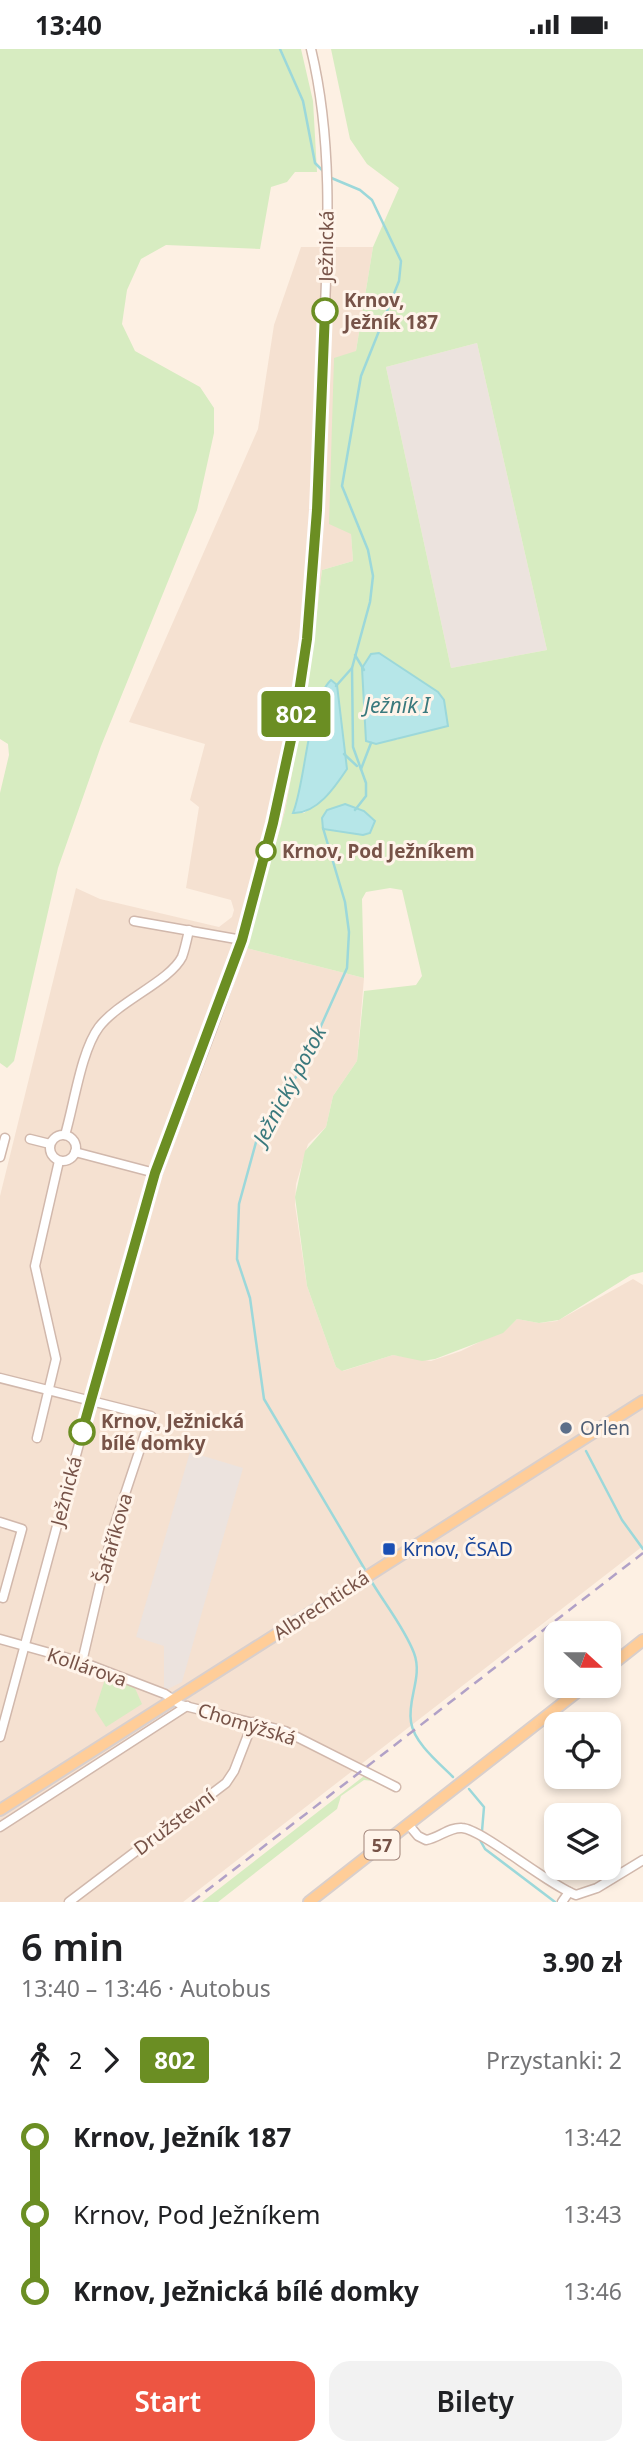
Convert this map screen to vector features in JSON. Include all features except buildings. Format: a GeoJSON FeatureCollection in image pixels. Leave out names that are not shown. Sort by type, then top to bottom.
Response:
{"type":"FeatureCollection","features":[{"type":"Feature","properties":{"kind":"main road","name":"Albrechtická"},"geometry":{"type":"LineString","coordinates":[[0,1810],[643,1401]]}},
{"type":"Feature","properties":{"kind":"main road"},"geometry":{"type":"LineString","coordinates":[[621,1657],[643,1640]]}},
{"type":"Feature","properties":{"kind":"main road","name":"57"},"geometry":{"type":"LineString","coordinates":[[309,1902],[569,1698]]}},
{"type":"Feature","properties":{"kind":"street","name":"Ježnická"},"geometry":{"type":"LineString","coordinates":[[0,1737],[155,1173],[242,940],[279,799],[294,726],[307,639],[317,510],[327,180],[321,90],[311,49]]}},
{"type":"Feature","properties":{"kind":"street"},"geometry":{"type":"LineString","coordinates":[[134,921],[242,940]]}},
{"type":"Feature","properties":{"kind":"street"},"geometry":{"type":"LineString","coordinates":[[65,1135],[90,1044],[97,1029],[110,1013],[173,968],[182,957],[189,930]]}},
{"type":"Feature","properties":{"kind":"street"},"geometry":{"type":"LineString","coordinates":[[50,1144],[54,1139],[65,1135]]}},
{"type":"Feature","properties":{"kind":"street"},"geometry":{"type":"LineString","coordinates":[[50,1144],[53,1157],[66,1161],[75,1151],[75,1145],[65,1135]]}},
{"type":"Feature","properties":{"kind":"street"},"geometry":{"type":"LineString","coordinates":[[0,1157],[5,1137]]}},
{"type":"Feature","properties":{"kind":"street"},"geometry":{"type":"LineString","coordinates":[[30,1139],[50,1144]]}},
{"type":"Feature","properties":{"kind":"street"},"geometry":{"type":"LineString","coordinates":[[75,1151],[155,1173]]}},
{"type":"Feature","properties":{"kind":"street"},"geometry":{"type":"LineString","coordinates":[[37,1438],[56,1359],[35,1266],[59,1161]]}},
{"type":"Feature","properties":{"kind":"street"},"geometry":{"type":"LineString","coordinates":[[0,1378],[91,1401]]}},
{"type":"Feature","properties":{"kind":"street","name":"Šafaříkova"},"geometry":{"type":"LineString","coordinates":[[82,1662],[90,1640],[99,1580],[112,1533],[151,1416],[91,1401]]}},
{"type":"Feature","properties":{"kind":"street"},"geometry":{"type":"LineString","coordinates":[[0,1523],[22,1529],[3,1598],[0,1597]]}},
{"type":"Feature","properties":{"kind":"street","name":"Kollárova"},"geometry":{"type":"LineString","coordinates":[[0,1639],[82,1662],[173,1700]]}},
{"type":"Feature","properties":{"kind":"street","name":"Chomýžská"},"geometry":{"type":"LineString","coordinates":[[173,1700],[285,1731],[396,1787]]}},
{"type":"Feature","properties":{"kind":"street"},"geometry":{"type":"LineString","coordinates":[[0,1827],[187,1706]]}},
{"type":"Feature","properties":{"kind":"street","name":"Družstevní"},"geometry":{"type":"LineString","coordinates":[[69,1902],[226,1783],[234,1771],[254,1723]]}},
{"type":"Feature","properties":{"kind":"street"},"geometry":{"type":"LineString","coordinates":[[408,1824],[426,1840],[459,1828],[473,1831],[569,1892],[585,1893],[643,1860]]}},
{"type":"Feature","properties":{"kind":"street"},"geometry":{"type":"LineString","coordinates":[[562,1902],[569,1892]]}},
{"type":"Feature","properties":{"kind":"shaded area"},"geometry":{"type":"Polygon","coordinates":[[[301,247],[373,247],[356,351],[351,533],[353,561],[322,570],[308,686],[285,811],[246,948],[364,978],[357,1061],[333,1096],[326,1127],[308,1144],[296,1184],[295,1205],[307,1286],[336,1367],[343,1371],[393,1355],[431,1361],[461,1351],[506,1329],[517,1319],[539,1323],[557,1321],[633,1279],[643,1285],[643,1546],[183,1902],[0,1902],[0,1196],[76,888],[100,899],[219,927],[232,917],[234,910],[231,900],[186,888],[199,807],[190,800],[205,744],[129,722],[258,429],[274,325],[301,247]]]}},
{"type":"Feature","properties":{"kind":"shaded area"},"geometry":{"type":"Polygon","coordinates":[[[477,343],[547,650],[451,668],[386,367],[477,343]]]}},
{"type":"Feature","properties":{"kind":"shaded area"},"geometry":{"type":"Polygon","coordinates":[[[190,1452],[243,1468],[182,1682],[164,1691],[164,1646],[136,1637],[190,1452]]]}},
{"type":"Feature","properties":{"kind":"green space"},"geometry":{"type":"Polygon","coordinates":[[[0,49],[301,49],[313,101],[317,172],[295,172],[287,182],[271,187],[260,249],[166,245],[141,259],[127,290],[122,324],[135,351],[200,387],[214,408],[214,433],[197,510],[101,746],[58,868],[14,1061],[7,1068],[0,1063],[0,793],[9,755],[8,744],[0,739],[0,49]]]}},
{"type":"Feature","properties":{"kind":"green space"},"geometry":{"type":"Polygon","coordinates":[[[331,49],[643,49],[643,1272],[631,1275],[559,1320],[539,1323],[517,1319],[503,1333],[435,1359],[422,1361],[393,1355],[342,1371],[336,1367],[307,1286],[295,1197],[305,1151],[326,1127],[333,1096],[357,1061],[364,991],[416,985],[422,976],[402,890],[390,888],[366,892],[362,899],[364,978],[246,948],[285,811],[308,686],[322,570],[353,561],[351,534],[329,524],[334,358],[356,351],[373,247],[399,188],[367,164],[350,139],[331,49]],[[477,343],[386,367],[451,668],[547,650],[477,343]],[[362,668],[366,741],[396,740],[429,728],[447,726],[438,692],[410,675],[362,668]],[[337,685],[318,702],[300,797],[294,812],[304,813],[327,793],[347,769],[337,685]]]}},
{"type":"Feature","properties":{"kind":"green space"},"geometry":{"type":"Polygon","coordinates":[[[106,1676],[134,1686],[142,1704],[106,1727],[95,1710],[106,1676]]]}},
{"type":"Feature","properties":{"kind":"green space"},"geometry":{"type":"Polygon","coordinates":[[[364,1776],[373,1781],[364,1780],[341,1796],[337,1809],[218,1902],[202,1902],[364,1776]]]}},
{"type":"Feature","properties":{"kind":"water","name":"Ježník I"},"geometry":{"type":"Polygon","coordinates":[[[379,653],[438,692],[444,700],[448,726],[376,744],[366,741],[362,668],[371,654],[379,653]]]}},
{"type":"Feature","properties":{"kind":"water"},"geometry":{"type":"Polygon","coordinates":[[[331,680],[337,685],[347,769],[331,791],[317,804],[302,812],[293,813],[317,706],[331,680]]]}},
{"type":"Feature","properties":{"kind":"water"},"geometry":{"type":"Polygon","coordinates":[[[345,804],[364,811],[375,821],[370,833],[363,835],[323,829],[322,818],[327,810],[345,804]]]}},
{"type":"Feature","properties":{"kind":"waterway","name":"Ježnický potok"},"geometry":{"type":"LineString","coordinates":[[280,49],[303,101],[315,163],[324,172]]}},
{"type":"Feature","properties":{"kind":"waterway","name":"Ježnický potok"},"geometry":{"type":"LineString","coordinates":[[329,177],[360,190],[372,200],[401,261],[399,281],[361,376],[342,486],[368,550],[373,576],[370,602],[352,668],[353,747],[366,783],[366,796],[355,810]]}},
{"type":"Feature","properties":{"kind":"waterway"},"geometry":{"type":"LineString","coordinates":[[355,655],[364,670]]}},
{"type":"Feature","properties":{"kind":"waterway"},"geometry":{"type":"LineString","coordinates":[[336,686],[352,668]]}},
{"type":"Feature","properties":{"kind":"waterway"},"geometry":{"type":"LineString","coordinates":[[361,769],[371,743]]}},
{"type":"Feature","properties":{"kind":"waterway"},"geometry":{"type":"LineString","coordinates":[[344,754],[357,766]]}},
{"type":"Feature","properties":{"kind":"waterway","name":"Ježnický potok"},"geometry":{"type":"LineString","coordinates":[[323,828],[345,902],[349,932],[347,968],[303,1066],[258,1135],[239,1204],[237,1259],[250,1298],[264,1399],[367,1573]]}},
{"type":"Feature","properties":{"kind":"waterway"},"geometry":{"type":"LineString","coordinates":[[586,1451],[622,1520],[643,1549]]}},
{"type":"Feature","properties":{"kind":"waterway","name":"Ježnický potok"},"geometry":{"type":"LineString","coordinates":[[370,1579],[414,1653],[417,1671],[410,1713],[413,1730],[428,1752],[453,1777]]}},
{"type":"Feature","properties":{"kind":"waterway","name":"Ježnický potok"},"geometry":{"type":"LineString","coordinates":[[469,1789],[484,1807],[482,1831]]}},
{"type":"Feature","properties":{"kind":"waterway","name":"Ježnický potok"},"geometry":{"type":"LineString","coordinates":[[480,1840],[485,1849],[555,1902]]}},
{"type":"Feature","properties":{"kind":"railway"},"geometry":{"type":"LineString","coordinates":[[192,1902],[643,1553]]}},
{"type":"Feature","properties":{"kind":"bus line","name":"802"},"geometry":{"type":"LineString","coordinates":[[82,1432],[155,1173],[204,1048],[242,940],[273,823],[294,726],[307,639],[317,510],[325,311]]}},
{"type":"Feature","properties":{"kind":"place","name":"Krnov, Ježník 187"},"geometry":{"type":"Point","coordinates":[325,311]}},
{"type":"Feature","properties":{"kind":"place","name":"Krnov, Pod Ježníkem"},"geometry":{"type":"Point","coordinates":[266,851]}},
{"type":"Feature","properties":{"kind":"place","name":"Orlen"},"geometry":{"type":"Point","coordinates":[566,1428]}},
{"type":"Feature","properties":{"kind":"place","name":"Krnov, Ježnická bílé domky"},"geometry":{"type":"Point","coordinates":[82,1432]}},
{"type":"Feature","properties":{"kind":"place","name":"Krnov, ČSAD"},"geometry":{"type":"Point","coordinates":[389,1549]}}]}
